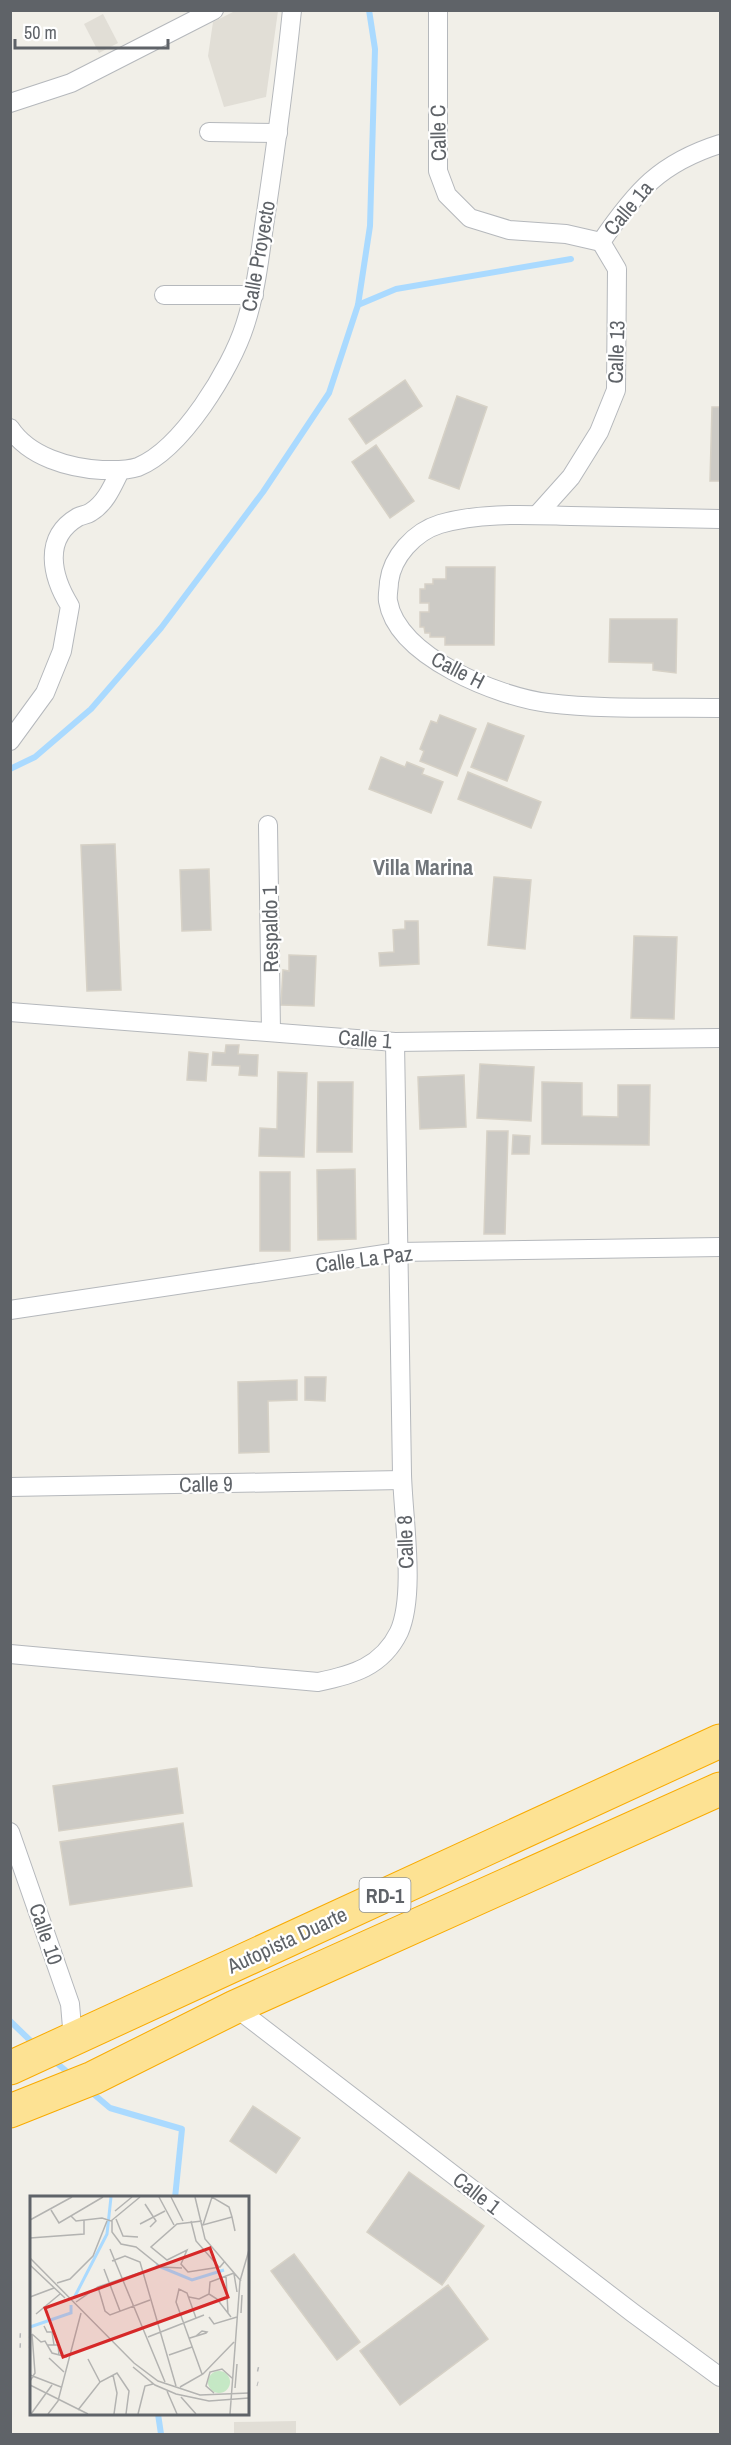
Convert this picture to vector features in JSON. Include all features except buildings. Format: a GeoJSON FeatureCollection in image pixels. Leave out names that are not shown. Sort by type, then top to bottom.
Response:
{"type":"FeatureCollection","features":[{"type":"Feature","properties":{"kind":"highway","name":"Autopista Duarte"},"geometry":{"type":"LineString","coordinates":[[62,2045],[720,1741]]}},
{"type":"Feature","properties":{"kind":"highway","name":"Autopista Duarte"},"geometry":{"type":"LineString","coordinates":[[13,2110],[93,2078],[235,2007],[720,1789]]}},
{"type":"Feature","properties":{"kind":"highway","name":"RD-1"},"geometry":{"type":"LineString","coordinates":[[10,2068],[62,2045]]}},
{"type":"Feature","properties":{"kind":"street"},"geometry":{"type":"LineString","coordinates":[[10,104],[71,83],[214,10]]}},
{"type":"Feature","properties":{"kind":"street","name":"Calle Proyecto"},"geometry":{"type":"LineString","coordinates":[[10,428],[29,448],[48,459],[74,466],[120,471],[137,467],[153,458],[182,432],[206,403],[245,327],[254,295],[278,133],[292,10]]}},
{"type":"Feature","properties":{"kind":"street","name":"Calle C"},"geometry":{"type":"LineString","coordinates":[[438,10],[438,171],[447,195],[470,218],[509,230],[566,234],[601,242]]}},
{"type":"Feature","properties":{"kind":"street"},"geometry":{"type":"LineString","coordinates":[[209,132],[278,133]]}},
{"type":"Feature","properties":{"kind":"street","name":"Calle 1a"},"geometry":{"type":"LineString","coordinates":[[601,242],[624,208],[650,180],[693,153],[720,144]]}},
{"type":"Feature","properties":{"kind":"street","name":"Calle 13"},"geometry":{"type":"LineString","coordinates":[[537,515],[571,477],[599,432],[616,390],[617,269],[601,242]]}},
{"type":"Feature","properties":{"kind":"street"},"geometry":{"type":"LineString","coordinates":[[164,295],[254,295]]}},
{"type":"Feature","properties":{"kind":"street"},"geometry":{"type":"LineString","coordinates":[[10,741],[45,693],[62,651],[70,606],[57,586],[52,554],[60,533],[77,518],[92,512],[108,495],[120,471]]}},
{"type":"Feature","properties":{"kind":"street","name":"Calle H"},"geometry":{"type":"LineString","coordinates":[[720,519],[537,515],[481,517],[438,524],[408,543],[391,569],[388,600],[400,628],[423,652],[449,670],[499,691],[547,703],[720,708]]}},
{"type":"Feature","properties":{"kind":"street","name":"Respaldo 1"},"geometry":{"type":"LineString","coordinates":[[268,825],[271,1032]]}},
{"type":"Feature","properties":{"kind":"street","name":"Calle 1"},"geometry":{"type":"LineString","coordinates":[[10,1012],[395,1042],[720,1038]]}},
{"type":"Feature","properties":{"kind":"street","name":"Calle 8"},"geometry":{"type":"LineString","coordinates":[[10,1654],[318,1682],[355,1674],[378,1661],[399,1632],[407,1599],[402,1480],[395,1042]]}},
{"type":"Feature","properties":{"kind":"street","name":"Calle La Paz"},"geometry":{"type":"LineString","coordinates":[[10,1310],[398,1252],[720,1247]]}},
{"type":"Feature","properties":{"kind":"street","name":"Calle 9"},"geometry":{"type":"LineString","coordinates":[[10,1487],[402,1480]]}},
{"type":"Feature","properties":{"kind":"street","name":"Calle 10"},"geometry":{"type":"LineString","coordinates":[[10,1832],[70,2004],[62,2045]]}},
{"type":"Feature","properties":{"kind":"street","name":"Calle 1"},"geometry":{"type":"LineString","coordinates":[[235,2007],[720,2377]]}},
{"type":"Feature","properties":{"kind":"shaded area"},"geometry":{"type":"Polygon","coordinates":[[[235,11],[278,11],[266,97],[224,107],[208,56],[213,22],[235,11]]]}},
{"type":"Feature","properties":{"kind":"shaded area"},"geometry":{"type":"Polygon","coordinates":[[[103,14],[118,43],[99,53],[84,24],[103,14]]]}},
{"type":"Feature","properties":{"kind":"shaded area"},"geometry":{"type":"Polygon","coordinates":[[[296,2421],[296,2434],[234,2434],[234,2422],[296,2421]]]}},
{"type":"Feature","properties":{"kind":"waterway"},"geometry":{"type":"LineString","coordinates":[[10,769],[35,757],[91,709],[161,628],[263,492],[329,393],[358,305],[370,226],[375,49],[369,10]]}},
{"type":"Feature","properties":{"kind":"waterway"},"geometry":{"type":"LineString","coordinates":[[358,305],[396,289],[571,259]]}},
{"type":"Feature","properties":{"kind":"waterway"},"geometry":{"type":"LineString","coordinates":[[10,2021],[36,2046]]}},
{"type":"Feature","properties":{"kind":"waterway"},"geometry":{"type":"LineString","coordinates":[[53,2060],[71,2075]]}},
{"type":"Feature","properties":{"kind":"waterway"},"geometry":{"type":"LineString","coordinates":[[90,2091],[110,2108],[182,2129],[175,2196]]}},
{"type":"Feature","properties":{"kind":"waterway"},"geometry":{"type":"LineString","coordinates":[[158,2415],[161,2434]]}},
{"type":"Feature","properties":{"kind":"railway"},"geometry":{"type":"LineString","coordinates":[[10,2335],[30,2336]]}},
{"type":"Feature","properties":{"kind":"railway"},"geometry":{"type":"LineString","coordinates":[[10,2345],[30,2346]]}},
{"type":"Feature","properties":{"kind":"railway"},"geometry":{"type":"LineString","coordinates":[[249,2367],[261,2370]]}},
{"type":"Feature","properties":{"kind":"railway"},"geometry":{"type":"LineString","coordinates":[[249,2381],[258,2384]]}},
{"type":"Feature","properties":{"kind":"district","name":"Villa Marina"},"geometry":{"type":"Point","coordinates":[423,867]}}]}
